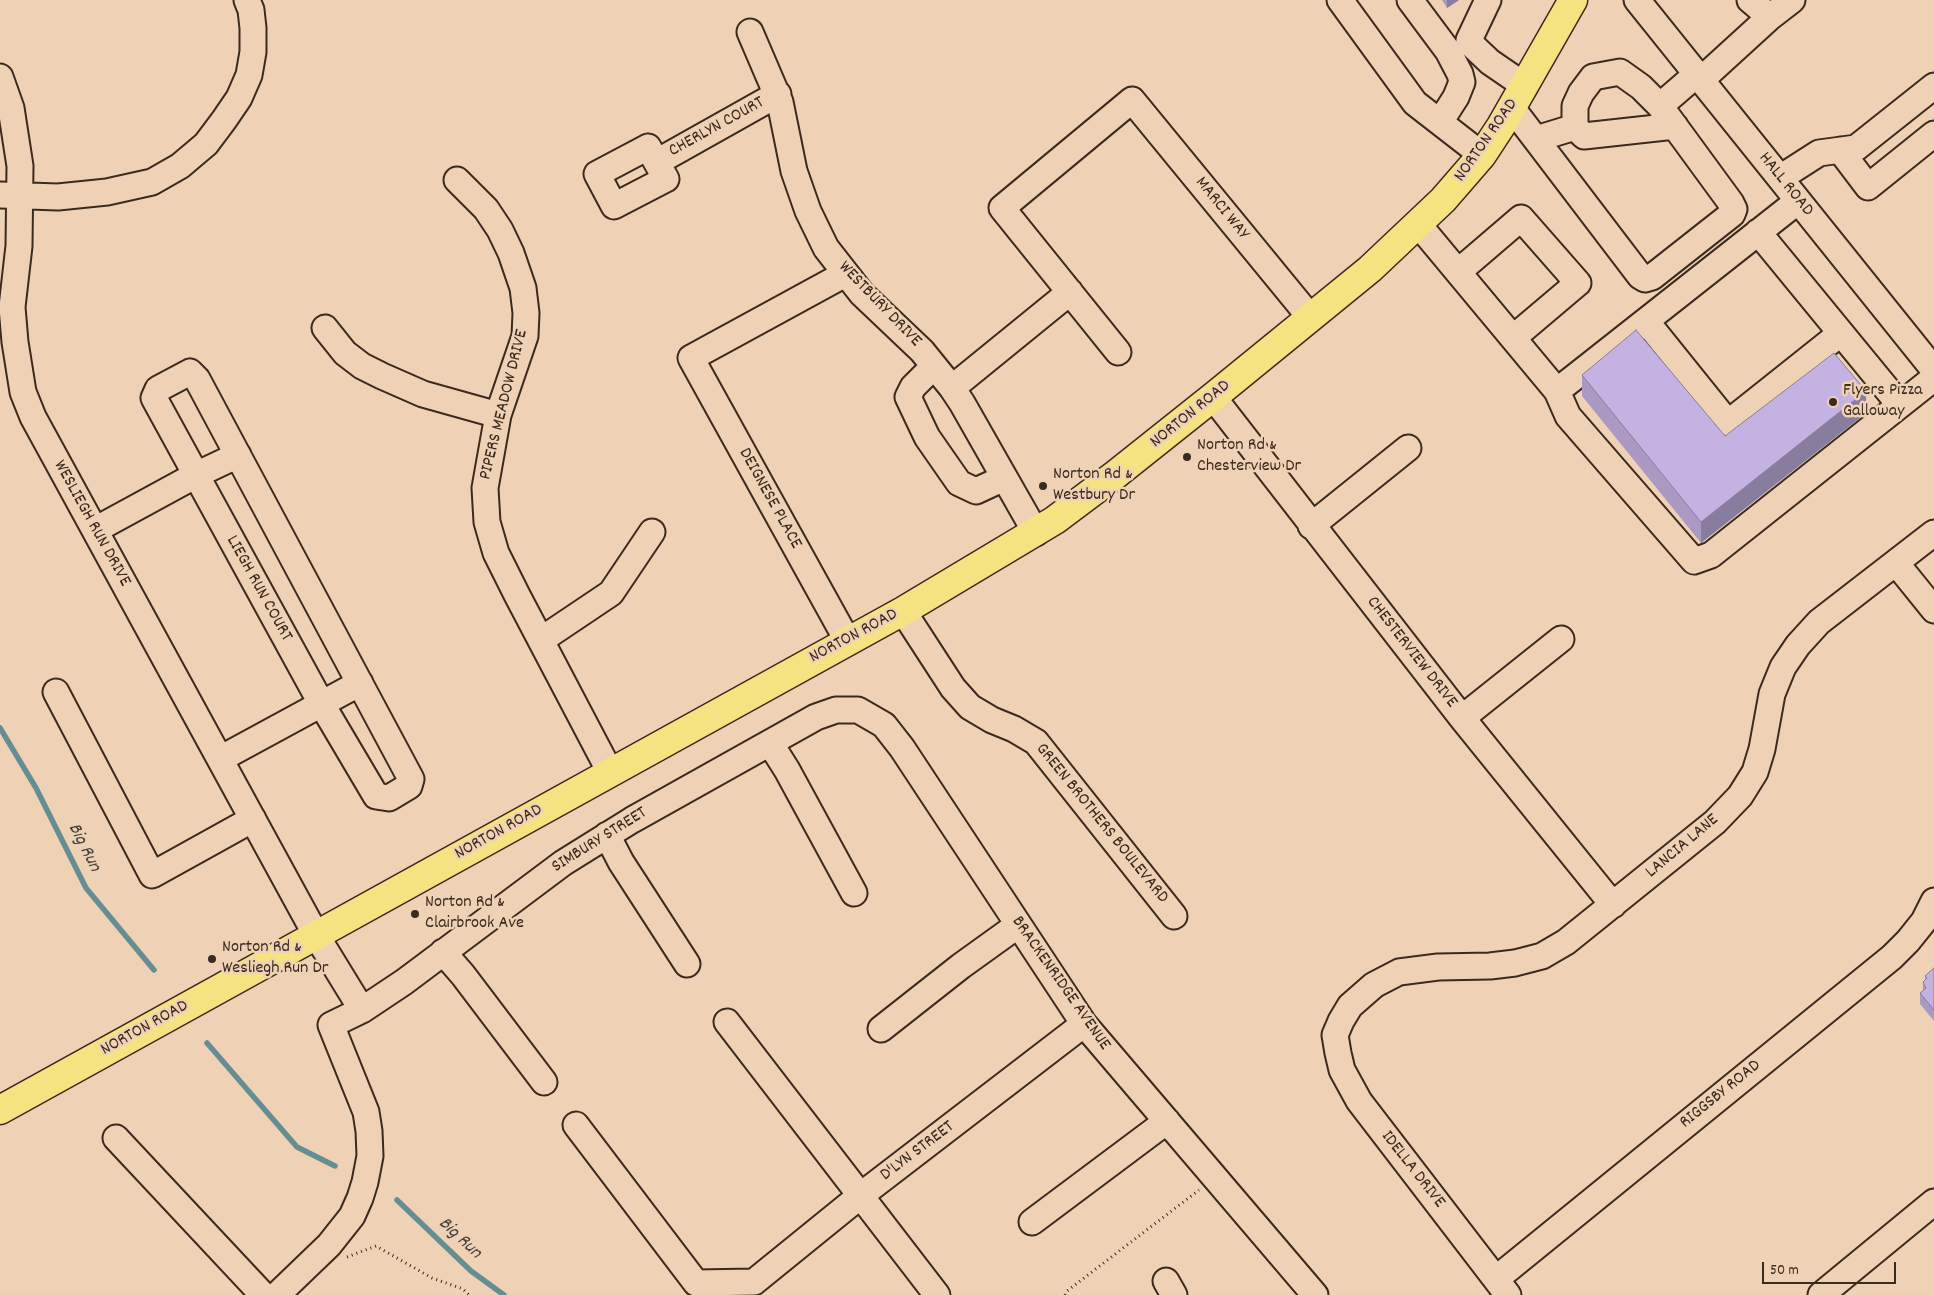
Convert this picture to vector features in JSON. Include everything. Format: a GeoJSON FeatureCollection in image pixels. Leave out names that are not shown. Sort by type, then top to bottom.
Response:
{"type":"FeatureCollection","features":[{"type":"Feature","properties":{"kind":"main road","name":"NORTON ROAD"},"geometry":{"type":"LineString","coordinates":[[0,1110],[847,640],[903,611],[1036,533],[1092,494],[1370,269],[1450,193],[1482,155],[1518,97],[1573,0]]}},
{"type":"Feature","properties":{"kind":"street"},"geometry":{"type":"LineString","coordinates":[[10,195],[58,197],[106,192],[152,182],[180,166],[206,144],[239,98],[249,75],[253,52],[253,28],[251,10],[247,0]]}},
{"type":"Feature","properties":{"kind":"street"},"geometry":{"type":"LineString","coordinates":[[1340,0],[1415,102],[1482,155]]}},
{"type":"Feature","properties":{"kind":"street"},"geometry":{"type":"LineString","coordinates":[[1410,0],[1448,51],[1462,82],[1440,122]]}},
{"type":"Feature","properties":{"kind":"street"},"geometry":{"type":"LineString","coordinates":[[1488,0],[1469,40],[1472,46],[1490,62],[1518,97],[1536,140],[1640,276],[1645,279],[1652,277],[1666,266],[1732,214],[1734,209],[1731,202],[1675,126],[1660,106],[1640,87],[1620,72],[1593,77],[1581,93],[1575,106],[1575,126],[1584,136],[1675,126]]}},
{"type":"Feature","properties":{"kind":"street","name":"HALL ROAD"},"geometry":{"type":"LineString","coordinates":[[1637,0],[1934,370]]}},
{"type":"Feature","properties":{"kind":"street"},"geometry":{"type":"LineString","coordinates":[[1750,0],[1770,17]]}},
{"type":"Feature","properties":{"kind":"street"},"geometry":{"type":"LineString","coordinates":[[1660,106],[1699,77],[1792,0]]}},
{"type":"Feature","properties":{"kind":"street","name":"WESTBURY DRIVE"},"geometry":{"type":"LineString","coordinates":[[750,32],[778,94],[794,171],[808,211],[826,248],[862,294],[922,350],[952,388],[1036,533]]}},
{"type":"Feature","properties":{"kind":"street","name":"WESLIEGH RUN DRIVE"},"geometry":{"type":"LineString","coordinates":[[0,77],[11,108],[20,166],[10,195],[19,246],[12,307],[15,342],[23,392],[33,417],[220,759],[316,934],[362,1010]]}},
{"type":"Feature","properties":{"kind":"street"},"geometry":{"type":"LineString","coordinates":[[1780,178],[1819,153],[1856,148],[1934,86]]}},
{"type":"Feature","properties":{"kind":"street","name":"CHERLYN COURT"},"geometry":{"type":"LineString","coordinates":[[657,162],[778,94]]}},
{"type":"Feature","properties":{"kind":"street","name":"MARCI WAY"},"geometry":{"type":"LineString","coordinates":[[1070,292],[1002,208],[1132,100],[1310,318]]}},
{"type":"Feature","properties":{"kind":"street"},"geometry":{"type":"LineString","coordinates":[[1536,140],[1575,126]]}},
{"type":"Feature","properties":{"kind":"street"},"geometry":{"type":"LineString","coordinates":[[1840,150],[1868,186],[1934,134]]}},
{"type":"Feature","properties":{"kind":"street","name":"PIPERS MEADOW DRIVE"},"geometry":{"type":"LineString","coordinates":[[457,180],[486,209],[500,230],[523,288],[526,313],[525,336],[498,415],[484,488],[487,522],[496,553],[610,772]]}},
{"type":"Feature","properties":{"kind":"street"},"geometry":{"type":"LineString","coordinates":[[1557,391],[1798,201]]}},
{"type":"Feature","properties":{"kind":"street"},"geometry":{"type":"LineString","coordinates":[[1458,272],[1520,218],[1578,282],[1513,338]]}},
{"type":"Feature","properties":{"kind":"street"},"geometry":{"type":"LineString","coordinates":[[1418,224],[1557,391],[1568,416],[1694,562],[1712,555],[1934,378]]}},
{"type":"Feature","properties":{"kind":"street"},"geometry":{"type":"LineString","coordinates":[[1758,232],[1900,405]]}},
{"type":"Feature","properties":{"kind":"street","name":"DEIGNESE PLACE"},"geometry":{"type":"LineString","coordinates":[[845,274],[692,358],[847,640]]}},
{"type":"Feature","properties":{"kind":"street"},"geometry":{"type":"LineString","coordinates":[[952,388],[1070,292],[1118,352]]}},
{"type":"Feature","properties":{"kind":"street"},"geometry":{"type":"LineString","coordinates":[[1646,321],[1728,423],[1841,333]]}},
{"type":"Feature","properties":{"kind":"street"},"geometry":{"type":"LineString","coordinates":[[325,328],[345,353],[362,366],[423,394],[498,415]]}},
{"type":"Feature","properties":{"kind":"street"},"geometry":{"type":"LineString","coordinates":[[934,366],[913,386],[908,398],[927,437],[959,483],[976,491],[1004,478]]}},
{"type":"Feature","properties":{"kind":"street","name":"LIEGH RUN COURT"},"geometry":{"type":"LineString","coordinates":[[190,372],[197,379],[412,779],[409,786],[388,798],[376,796],[320,703],[196,475],[154,398],[158,389],[190,372]]}},
{"type":"Feature","properties":{"kind":"street","name":"CHESTERVIEW DRIVE"},"geometry":{"type":"LineString","coordinates":[[1213,397],[1311,526],[1462,718],[1613,905]]}},
{"type":"Feature","properties":{"kind":"street"},"geometry":{"type":"LineString","coordinates":[[1311,526],[1408,448]]}},
{"type":"Feature","properties":{"kind":"street"},"geometry":{"type":"LineString","coordinates":[[95,530],[196,475],[238,455]]}},
{"type":"Feature","properties":{"kind":"street"},"geometry":{"type":"LineString","coordinates":[[541,640],[611,593],[652,532]]}},
{"type":"Feature","properties":{"kind":"street","name":"LANCIA LANE"},"geometry":{"type":"LineString","coordinates":[[1335,1035],[1350,1006],[1374,985],[1399,972],[1438,967],[1490,966],[1515,963],[1542,956],[1566,942],[1714,822],[1740,796],[1755,772],[1762,749],[1772,694],[1783,667],[1798,645],[1820,622],[1934,533]]}},
{"type":"Feature","properties":{"kind":"street"},"geometry":{"type":"LineString","coordinates":[[1896,563],[1934,610]]}},
{"type":"Feature","properties":{"kind":"street","name":"GREEN BROTHERS BOULEVARD"},"geometry":{"type":"LineString","coordinates":[[903,611],[953,688],[970,707],[1036,742],[1174,916]]}},
{"type":"Feature","properties":{"kind":"street"},"geometry":{"type":"LineString","coordinates":[[1462,718],[1561,639]]}},
{"type":"Feature","properties":{"kind":"street"},"geometry":{"type":"LineString","coordinates":[[220,759],[320,703],[360,683]]}},
{"type":"Feature","properties":{"kind":"street"},"geometry":{"type":"LineString","coordinates":[[56,692],[152,875],[253,819]]}},
{"type":"Feature","properties":{"kind":"street","name":"SIMBURY STREET"},"geometry":{"type":"LineString","coordinates":[[329,1245],[352,1216],[360,1198],[370,1156],[366,1112],[331,1025],[362,1010],[563,862],[607,835],[816,717],[836,710],[858,710]]}},
{"type":"Feature","properties":{"kind":"street","name":"BRACKENRIDGE AVENUE"},"geometry":{"type":"LineString","coordinates":[[858,710],[884,724],[896,740],[1084,1024],[1315,1295]]}},
{"type":"Feature","properties":{"kind":"street"},"geometry":{"type":"LineString","coordinates":[[770,743],[787,770],[854,893]]}},
{"type":"Feature","properties":{"kind":"street"},"geometry":{"type":"LineString","coordinates":[[607,835],[621,862],[687,964]]}},
{"type":"Feature","properties":{"kind":"street","name":"RIGGSBY ROAD"},"geometry":{"type":"LineString","coordinates":[[1502,1287],[1892,957],[1924,921],[1934,901]]}},
{"type":"Feature","properties":{"kind":"street"},"geometry":{"type":"LineString","coordinates":[[881,1029],[961,966],[1018,925]]}},
{"type":"Feature","properties":{"kind":"street"},"geometry":{"type":"LineString","coordinates":[[443,952],[463,975],[544,1082]]}},
{"type":"Feature","properties":{"kind":"street"},"geometry":{"type":"LineString","coordinates":[[726,1022],[937,1295]]}},
{"type":"Feature","properties":{"kind":"street","name":"D'LYN STREET"},"geometry":{"type":"LineString","coordinates":[[752,1288],[860,1196],[1084,1024]]}},
{"type":"Feature","properties":{"kind":"street","name":"IDELLA DRIVE"},"geometry":{"type":"LineString","coordinates":[[1335,1035],[1342,1070],[1358,1101],[1502,1287]]}},
{"type":"Feature","properties":{"kind":"street"},"geometry":{"type":"LineString","coordinates":[[1032,1222],[1167,1121]]}},
{"type":"Feature","properties":{"kind":"street"},"geometry":{"type":"LineString","coordinates":[[576,1125],[691,1289],[752,1288]]}},
{"type":"Feature","properties":{"kind":"street"},"geometry":{"type":"LineString","coordinates":[[116,1138],[263,1295]]}},
{"type":"Feature","properties":{"kind":"street"},"geometry":{"type":"LineString","coordinates":[[1821,1295],[1934,1202]]}},
{"type":"Feature","properties":{"kind":"street"},"geometry":{"type":"LineString","coordinates":[[277,1295],[329,1245]]}},
{"type":"Feature","properties":{"kind":"path"},"geometry":{"type":"LineString","coordinates":[[1065,1295],[1066,1291],[1215,1178]]}},
{"type":"Feature","properties":{"kind":"path"},"geometry":{"type":"LineString","coordinates":[[329,1245],[342,1259],[376,1246],[432,1278],[464,1289],[469,1295]]}},
{"type":"Feature","properties":{"kind":"building"},"geometry":{"type":"Polygon","coordinates":[[[1636,330],[1725,436],[1834,353],[1866,391],[1701,522],[1582,375],[1636,330]]]}},
{"type":"Feature","properties":{"kind":"building"},"geometry":{"type":"Polygon","coordinates":[[[1934,968],[1934,1010],[1920,993],[1926,988],[1923,982],[1927,978],[1925,976],[1934,968]]]}},
{"type":"Feature","properties":{"kind":"waterway","name":"Big Run"},"geometry":{"type":"LineString","coordinates":[[0,728],[36,788],[86,888],[154,970]]}},
{"type":"Feature","properties":{"kind":"waterway","name":"Big Run"},"geometry":{"type":"LineString","coordinates":[[207,1043],[297,1147],[335,1166]]}},
{"type":"Feature","properties":{"kind":"waterway","name":"Big Run"},"geometry":{"type":"LineString","coordinates":[[397,1200],[471,1271],[504,1295]]}},
{"type":"Feature","properties":{"kind":"place","name":"Flyers Pizza Galloway"},"geometry":{"type":"Point","coordinates":[1833,402]}},
{"type":"Feature","properties":{"kind":"place","name":"Norton Rd & Chesterview Dr"},"geometry":{"type":"Point","coordinates":[1187,457]}},
{"type":"Feature","properties":{"kind":"place","name":"Norton Rd & Westbury Dr"},"geometry":{"type":"Point","coordinates":[1043,486]}},
{"type":"Feature","properties":{"kind":"place","name":"Norton Rd & Clairbrook Ave"},"geometry":{"type":"Point","coordinates":[415,914]}},
{"type":"Feature","properties":{"kind":"place","name":"Norton Rd & Wesliegh Run Dr"},"geometry":{"type":"Point","coordinates":[212,959]}}]}
